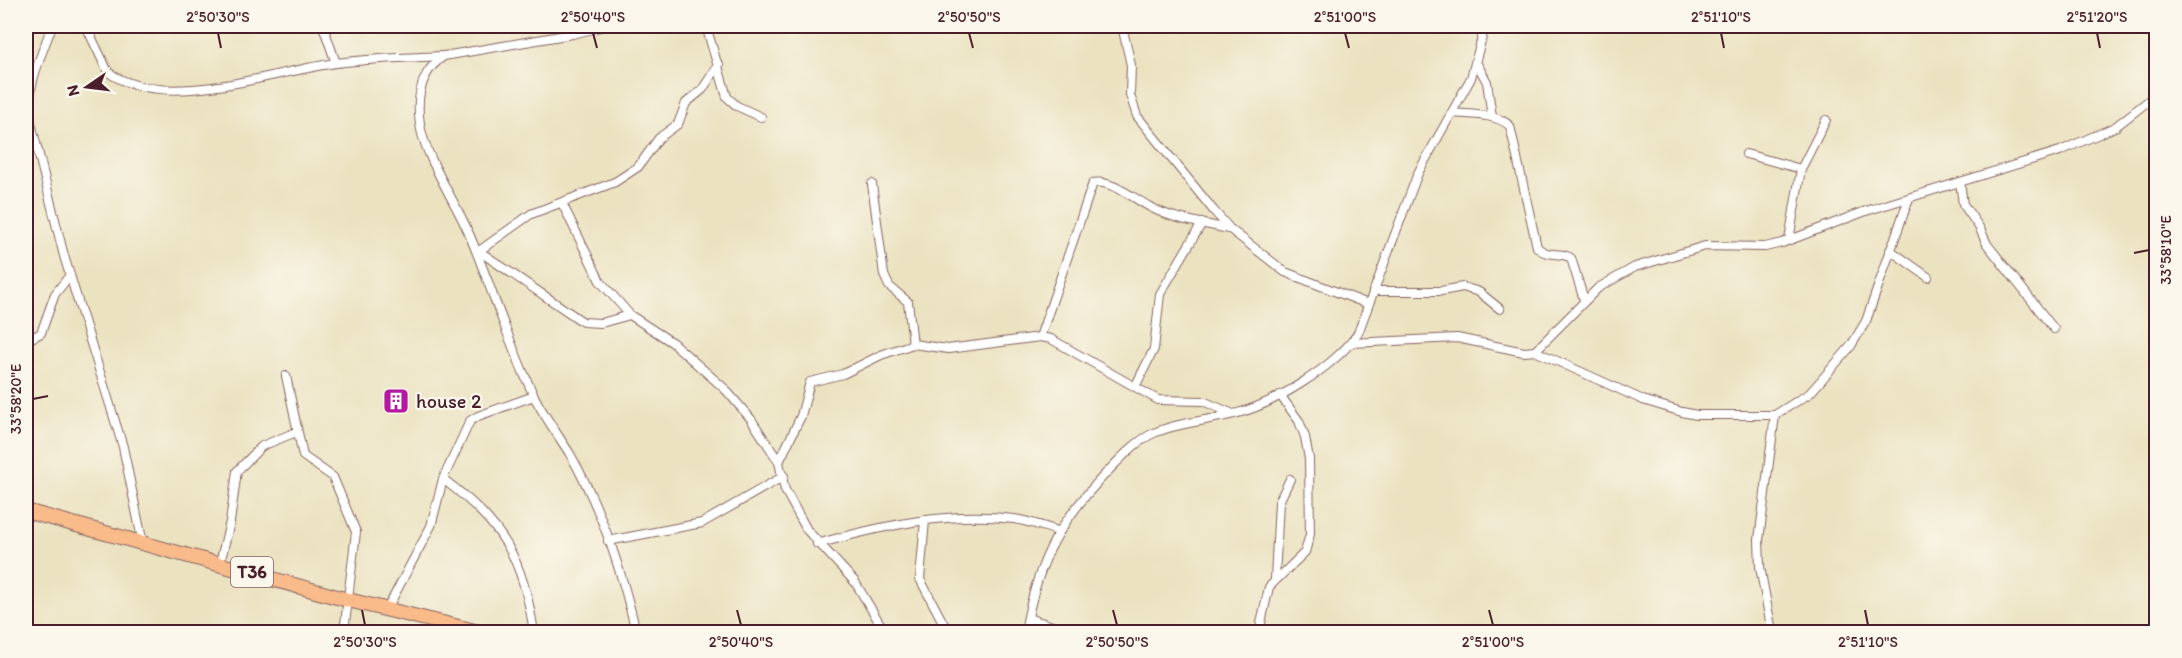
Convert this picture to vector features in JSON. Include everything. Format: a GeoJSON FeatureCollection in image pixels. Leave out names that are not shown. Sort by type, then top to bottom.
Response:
{"type":"FeatureCollection","features":[{"type":"Feature","properties":{"kind":"highway","name":"T36"},"geometry":{"type":"LineString","coordinates":[[26,511],[348,600],[479,633]]}},
{"type":"Feature","properties":{"kind":"street"},"geometry":{"type":"LineString","coordinates":[[52,26],[32,82],[29,107],[53,217],[123,447],[143,544]]}},
{"type":"Feature","properties":{"kind":"street"},"geometry":{"type":"LineString","coordinates":[[86,26],[108,72],[134,84],[183,89],[220,87],[336,63],[444,56],[572,34],[604,26]]}},
{"type":"Feature","properties":{"kind":"street"},"geometry":{"type":"LineString","coordinates":[[323,26],[336,63]]}},
{"type":"Feature","properties":{"kind":"street"},"geometry":{"type":"LineString","coordinates":[[706,26],[719,64],[727,98],[736,106],[761,117]]}},
{"type":"Feature","properties":{"kind":"street"},"geometry":{"type":"LineString","coordinates":[[1122,26],[1131,65],[1130,95],[1137,116],[1230,229],[1285,272],[1368,303]]}},
{"type":"Feature","properties":{"kind":"street"},"geometry":{"type":"LineString","coordinates":[[1025,633],[1045,556],[1058,531],[1095,484],[1129,450],[1153,433],[1251,409],[1308,378],[1351,343],[1418,173],[1427,153],[1453,113],[1476,62],[1485,26]]}},
{"type":"Feature","properties":{"kind":"street"},"geometry":{"type":"LineString","coordinates":[[444,56],[433,63],[422,84],[420,126],[477,250],[534,396],[570,455],[608,541],[636,633]]}},
{"type":"Feature","properties":{"kind":"street"},"geometry":{"type":"LineString","coordinates":[[1476,62],[1487,82],[1492,117]]}},
{"type":"Feature","properties":{"kind":"street"},"geometry":{"type":"LineString","coordinates":[[477,250],[531,214],[615,182],[638,167],[659,138],[678,124],[686,103],[702,90],[719,64]]}},
{"type":"Feature","properties":{"kind":"street"},"geometry":{"type":"LineString","coordinates":[[1535,351],[1598,288],[1635,267],[1705,246],[1765,246],[1789,240],[1908,198],[2060,151],[2115,127],[2157,95]]}},
{"type":"Feature","properties":{"kind":"street"},"geometry":{"type":"LineString","coordinates":[[1453,113],[1492,117],[1504,121],[1514,136],[1524,195],[1537,247],[1545,254],[1571,258],[1584,300]]}},
{"type":"Feature","properties":{"kind":"street"},"geometry":{"type":"LineString","coordinates":[[1789,240],[1801,169],[1826,120]]}},
{"type":"Feature","properties":{"kind":"street"},"geometry":{"type":"LineString","coordinates":[[1746,154],[1801,169]]}},
{"type":"Feature","properties":{"kind":"street"},"geometry":{"type":"LineString","coordinates":[[1040,337],[1093,183],[1098,182],[1111,187],[1163,213],[1230,229]]}},
{"type":"Feature","properties":{"kind":"street"},"geometry":{"type":"LineString","coordinates":[[1960,182],[1963,204],[1979,227],[1987,244],[2054,329]]}},
{"type":"Feature","properties":{"kind":"street"},"geometry":{"type":"LineString","coordinates":[[872,184],[881,263],[890,286],[908,302],[913,344]]}},
{"type":"Feature","properties":{"kind":"street"},"geometry":{"type":"LineString","coordinates":[[1351,343],[1457,338],[1524,352],[1535,351],[1643,400],[1682,412],[1775,415],[1810,393],[1843,359],[1866,321],[1908,198]]}},
{"type":"Feature","properties":{"kind":"street"},"geometry":{"type":"LineString","coordinates":[[562,203],[600,282],[630,315],[673,343],[725,389],[751,419],[779,462],[788,496],[817,544],[842,566],[855,582],[885,633]]}},
{"type":"Feature","properties":{"kind":"street"},"geometry":{"type":"LineString","coordinates":[[1135,387],[1154,349],[1160,294],[1202,223]]}},
{"type":"Feature","properties":{"kind":"street"},"geometry":{"type":"LineString","coordinates":[[477,250],[583,322],[602,323],[630,315]]}},
{"type":"Feature","properties":{"kind":"street"},"geometry":{"type":"LineString","coordinates":[[1890,250],[1928,277]]}},
{"type":"Feature","properties":{"kind":"street"},"geometry":{"type":"LineString","coordinates":[[26,341],[41,333],[54,294],[70,275]]}},
{"type":"Feature","properties":{"kind":"street"},"geometry":{"type":"LineString","coordinates":[[1373,291],[1441,291],[1463,287],[1479,292],[1500,309]]}},
{"type":"Feature","properties":{"kind":"street"},"geometry":{"type":"LineString","coordinates":[[779,462],[801,416],[810,382],[843,374],[881,355],[913,344],[948,349],[1040,337],[1051,339],[1158,400],[1203,401],[1233,414]]}},
{"type":"Feature","properties":{"kind":"street"},"geometry":{"type":"LineString","coordinates":[[286,376],[296,432],[303,456],[336,480],[354,526],[356,536],[344,633]]}},
{"type":"Feature","properties":{"kind":"street"},"geometry":{"type":"LineString","coordinates":[[1259,633],[1266,595],[1275,579],[1305,552],[1311,534],[1309,459],[1305,437],[1299,421],[1280,394]]}},
{"type":"Feature","properties":{"kind":"street"},"geometry":{"type":"LineString","coordinates":[[387,609],[431,526],[443,479],[470,421],[534,396]]}},
{"type":"Feature","properties":{"kind":"street"},"geometry":{"type":"LineString","coordinates":[[1772,633],[1760,567],[1759,540],[1775,415]]}},
{"type":"Feature","properties":{"kind":"street"},"geometry":{"type":"LineString","coordinates":[[220,563],[230,522],[237,471],[262,446],[296,432]]}},
{"type":"Feature","properties":{"kind":"street"},"geometry":{"type":"LineString","coordinates":[[608,541],[702,523],[784,476]]}},
{"type":"Feature","properties":{"kind":"street"},"geometry":{"type":"LineString","coordinates":[[443,479],[488,516],[504,539],[516,561],[530,607],[534,633]]}},
{"type":"Feature","properties":{"kind":"street"},"geometry":{"type":"LineString","coordinates":[[1275,579],[1279,502],[1290,479]]}},
{"type":"Feature","properties":{"kind":"street"},"geometry":{"type":"LineString","coordinates":[[817,544],[882,527],[925,520],[1016,519],[1058,531]]}},
{"type":"Feature","properties":{"kind":"street"},"geometry":{"type":"LineString","coordinates":[[925,520],[920,579],[948,633]]}},
{"type":"Feature","properties":{"kind":"street"},"geometry":{"type":"LineString","coordinates":[[1028,618],[1071,633]]}},
{"type":"Feature","properties":{"kind":"place","name":"house 2"},"geometry":{"type":"Point","coordinates":[396,401]}}]}
